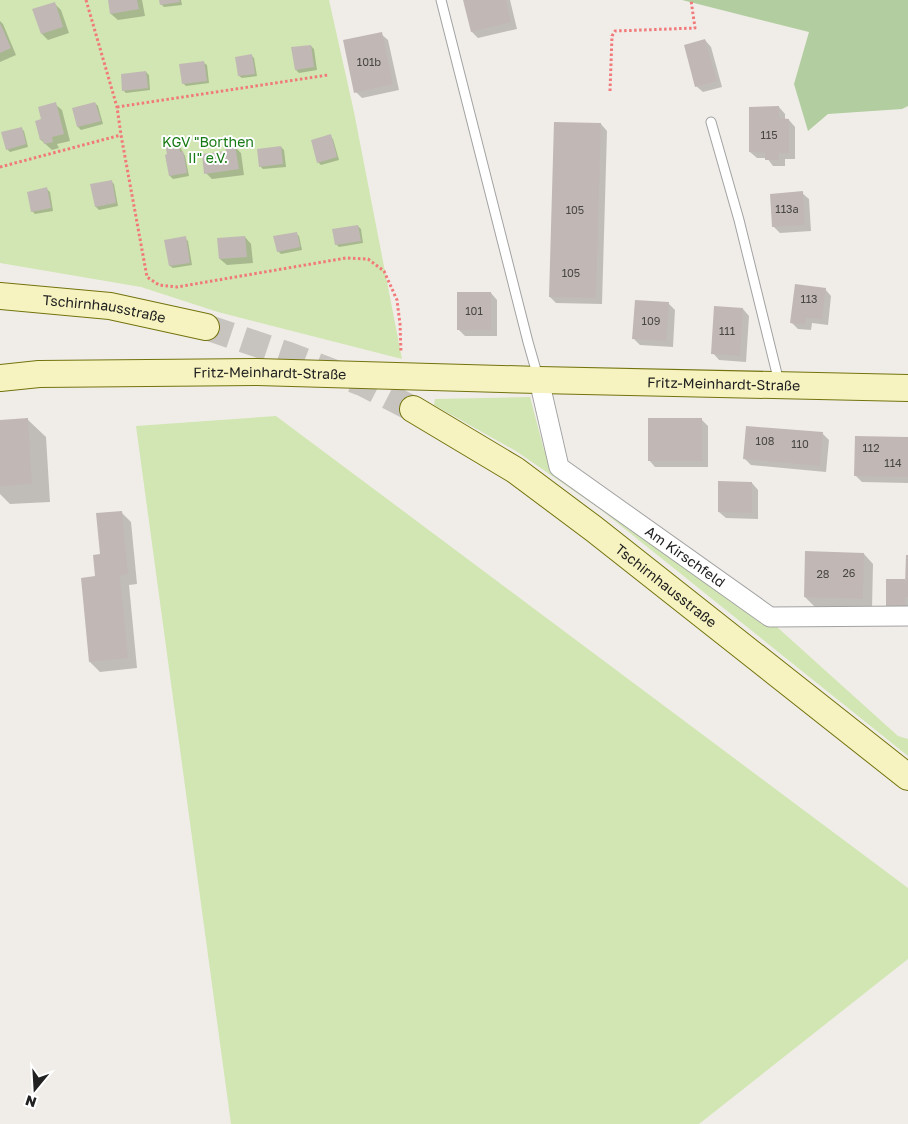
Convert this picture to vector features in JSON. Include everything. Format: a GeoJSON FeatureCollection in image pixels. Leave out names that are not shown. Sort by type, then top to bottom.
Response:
{"type":"FeatureCollection","features":[{"type":"Feature","properties":{"kind":"street","name":"Tschirnhausstraße"},"geometry":{"type":"LineString","coordinates":[[0,296],[110,306],[206,327]]}},
{"type":"Feature","properties":{"kind":"street","name":"Fritz-Meinhardt-Straße"},"geometry":{"type":"LineString","coordinates":[[0,378],[38,374],[257,372],[908,388]]}},
{"type":"Feature","properties":{"kind":"street","name":"Am Kirschfeld"},"geometry":{"type":"LineString","coordinates":[[539,380],[558,467],[770,617],[908,616]]}},
{"type":"Feature","properties":{"kind":"street","name":"Tschirnhausstraße"},"geometry":{"type":"LineString","coordinates":[[413,408],[515,470],[579,517],[908,777]]}},
{"type":"Feature","properties":{"kind":"lane"},"geometry":{"type":"LineString","coordinates":[[441,0],[525,332],[539,380]]}},
{"type":"Feature","properties":{"kind":"lane"},"geometry":{"type":"LineString","coordinates":[[711,122],[739,220],[780,385]]}},
{"type":"Feature","properties":{"kind":"path"},"geometry":{"type":"LineString","coordinates":[[86,0],[117,107],[147,276],[159,285],[177,287],[346,258],[368,259],[384,271],[397,300],[402,376]]}},
{"type":"Feature","properties":{"kind":"path"},"geometry":{"type":"LineString","coordinates":[[610,91],[612,36],[615,31],[695,28],[691,0]]}},
{"type":"Feature","properties":{"kind":"path"},"geometry":{"type":"LineString","coordinates":[[117,107],[328,75]]}},
{"type":"Feature","properties":{"kind":"path"},"geometry":{"type":"LineString","coordinates":[[0,167],[121,135]]}},
{"type":"Feature","properties":{"kind":"green space","name":"KGV \"Borthen II\" e.V."},"geometry":{"type":"Polygon","coordinates":[[[0,0],[329,0],[354,112],[402,359],[218,312],[141,287],[0,263],[0,0]]]}},
{"type":"Feature","properties":{"kind":"green space"},"geometry":{"type":"Polygon","coordinates":[[[682,0],[908,0],[908,106],[902,109],[828,114],[808,131],[794,84],[809,32],[682,0]]]}},
{"type":"Feature","properties":{"kind":"green space"},"geometry":{"type":"Polygon","coordinates":[[[530,397],[544,450],[562,475],[757,620],[777,627],[898,736],[908,739],[908,756],[600,509],[516,451],[434,405],[435,399],[530,397]]]}},
{"type":"Feature","properties":{"kind":"green space"},"geometry":{"type":"Polygon","coordinates":[[[276,416],[908,888],[908,959],[699,1124],[231,1124],[136,426],[276,416]]]}},
{"type":"Feature","properties":{"kind":"building"},"geometry":{"type":"Polygon","coordinates":[[[108,0],[137,0],[139,9],[110,14],[108,0]]]}},
{"type":"Feature","properties":{"kind":"building"},"geometry":{"type":"Polygon","coordinates":[[[159,0],[179,0],[180,2],[160,5],[159,0]]]}},
{"type":"Feature","properties":{"kind":"building"},"geometry":{"type":"Polygon","coordinates":[[[463,0],[506,0],[511,22],[471,32],[463,0]]]}},
{"type":"Feature","properties":{"kind":"building"},"geometry":{"type":"Polygon","coordinates":[[[55,2],[63,27],[41,34],[32,9],[55,2]]]}},
{"type":"Feature","properties":{"kind":"building"},"geometry":{"type":"Polygon","coordinates":[[[0,23],[11,48],[0,53],[0,23]]]}},
{"type":"Feature","properties":{"kind":"building"},"geometry":{"type":"Polygon","coordinates":[[[382,32],[393,84],[354,93],[343,40],[382,32]]]}},
{"type":"Feature","properties":{"kind":"building"},"geometry":{"type":"Polygon","coordinates":[[[705,39],[717,81],[695,87],[684,45],[705,39]]]}},
{"type":"Feature","properties":{"kind":"building"},"geometry":{"type":"Polygon","coordinates":[[[311,45],[314,67],[295,70],[291,47],[311,45]]]}},
{"type":"Feature","properties":{"kind":"building"},"geometry":{"type":"Polygon","coordinates":[[[252,54],[255,74],[238,76],[235,57],[252,54]]]}},
{"type":"Feature","properties":{"kind":"building"},"geometry":{"type":"Polygon","coordinates":[[[204,61],[207,81],[182,84],[179,64],[204,61]]]}},
{"type":"Feature","properties":{"kind":"building"},"geometry":{"type":"Polygon","coordinates":[[[146,71],[148,88],[122,91],[121,74],[146,71]]]}},
{"type":"Feature","properties":{"kind":"building"},"geometry":{"type":"Polygon","coordinates":[[[56,102],[64,134],[52,137],[53,142],[44,144],[43,140],[40,140],[35,121],[41,119],[38,107],[56,102]]]}},
{"type":"Feature","properties":{"kind":"building"},"geometry":{"type":"Polygon","coordinates":[[[95,102],[101,121],[77,127],[72,108],[95,102]]]}},
{"type":"Feature","properties":{"kind":"building"},"geometry":{"type":"Polygon","coordinates":[[[779,106],[779,118],[789,119],[789,153],[779,153],[779,160],[765,160],[765,153],[749,152],[749,107],[779,106]]]}},
{"type":"Feature","properties":{"kind":"building"},"geometry":{"type":"Polygon","coordinates":[[[554,122],[601,123],[596,298],[549,297],[554,122]]]}},
{"type":"Feature","properties":{"kind":"building"},"geometry":{"type":"Polygon","coordinates":[[[22,127],[26,144],[6,150],[1,132],[22,127]]]}},
{"type":"Feature","properties":{"kind":"building"},"geometry":{"type":"Polygon","coordinates":[[[331,134],[337,157],[317,163],[311,140],[331,134]]]}},
{"type":"Feature","properties":{"kind":"building"},"geometry":{"type":"Polygon","coordinates":[[[178,142],[180,152],[183,151],[187,173],[169,176],[165,144],[178,142]]]}},
{"type":"Feature","properties":{"kind":"building"},"geometry":{"type":"Polygon","coordinates":[[[235,146],[239,169],[204,174],[202,154],[226,151],[225,147],[235,146]]]}},
{"type":"Feature","properties":{"kind":"building"},"geometry":{"type":"Polygon","coordinates":[[[281,146],[283,164],[259,167],[257,149],[281,146]]]}},
{"type":"Feature","properties":{"kind":"building"},"geometry":{"type":"Polygon","coordinates":[[[112,180],[116,203],[95,207],[90,184],[112,180]]]}},
{"type":"Feature","properties":{"kind":"building"},"geometry":{"type":"Polygon","coordinates":[[[47,187],[51,208],[31,212],[27,192],[47,187]]]}},
{"type":"Feature","properties":{"kind":"building"},"geometry":{"type":"Polygon","coordinates":[[[803,191],[805,225],[772,227],[770,194],[803,191]]]}},
{"type":"Feature","properties":{"kind":"building"},"geometry":{"type":"Polygon","coordinates":[[[358,225],[361,241],[335,245],[332,229],[358,225]]]}},
{"type":"Feature","properties":{"kind":"building"},"geometry":{"type":"Polygon","coordinates":[[[297,232],[300,247],[277,252],[273,236],[297,232]]]}},
{"type":"Feature","properties":{"kind":"building"},"geometry":{"type":"Polygon","coordinates":[[[186,236],[190,263],[169,266],[164,240],[186,236]]]}},
{"type":"Feature","properties":{"kind":"building"},"geometry":{"type":"Polygon","coordinates":[[[245,236],[247,257],[219,259],[217,238],[245,236]]]}},
{"type":"Feature","properties":{"kind":"building"},"geometry":{"type":"Polygon","coordinates":[[[795,284],[826,288],[822,319],[806,318],[805,325],[790,323],[795,284]]]}},
{"type":"Feature","properties":{"kind":"building"},"geometry":{"type":"Polygon","coordinates":[[[457,292],[491,292],[491,330],[457,330],[457,292]]]}},
{"type":"Feature","properties":{"kind":"building"},"geometry":{"type":"Polygon","coordinates":[[[635,300],[669,302],[666,341],[632,339],[635,300]]]}},
{"type":"Feature","properties":{"kind":"building"},"geometry":{"type":"Polygon","coordinates":[[[714,306],[743,308],[740,356],[711,354],[714,306]]]}},
{"type":"Feature","properties":{"kind":"building"},"geometry":{"type":"Polygon","coordinates":[[[28,418],[32,484],[0,486],[0,420],[28,418]]]}},
{"type":"Feature","properties":{"kind":"building"},"geometry":{"type":"Polygon","coordinates":[[[648,418],[702,418],[702,461],[648,461],[648,418]]]}},
{"type":"Feature","properties":{"kind":"building"},"geometry":{"type":"Polygon","coordinates":[[[746,426],[823,432],[820,466],[743,459],[746,426]]]}},
{"type":"Feature","properties":{"kind":"building"},"geometry":{"type":"Polygon","coordinates":[[[855,436],[908,437],[908,477],[854,476],[855,436]]]}},
{"type":"Feature","properties":{"kind":"building"},"geometry":{"type":"Polygon","coordinates":[[[718,481],[752,482],[752,513],[718,512],[718,481]]]}},
{"type":"Feature","properties":{"kind":"building"},"geometry":{"type":"Polygon","coordinates":[[[122,511],[128,574],[120,576],[128,658],[89,662],[81,578],[95,576],[93,555],[100,554],[96,513],[122,511]]]}},
{"type":"Feature","properties":{"kind":"building"},"geometry":{"type":"Polygon","coordinates":[[[805,551],[864,553],[863,599],[804,597],[805,551]]]}},
{"type":"Feature","properties":{"kind":"building"},"geometry":{"type":"Polygon","coordinates":[[[906,555],[908,555],[908,597],[905,597],[905,606],[886,606],[886,579],[905,579],[905,585],[906,555]]]}},
{"type":"Feature","properties":{"kind":"tunnel"},"geometry":{"type":"LineString","coordinates":[[206,327],[286,354],[362,383],[413,409]]}}]}
